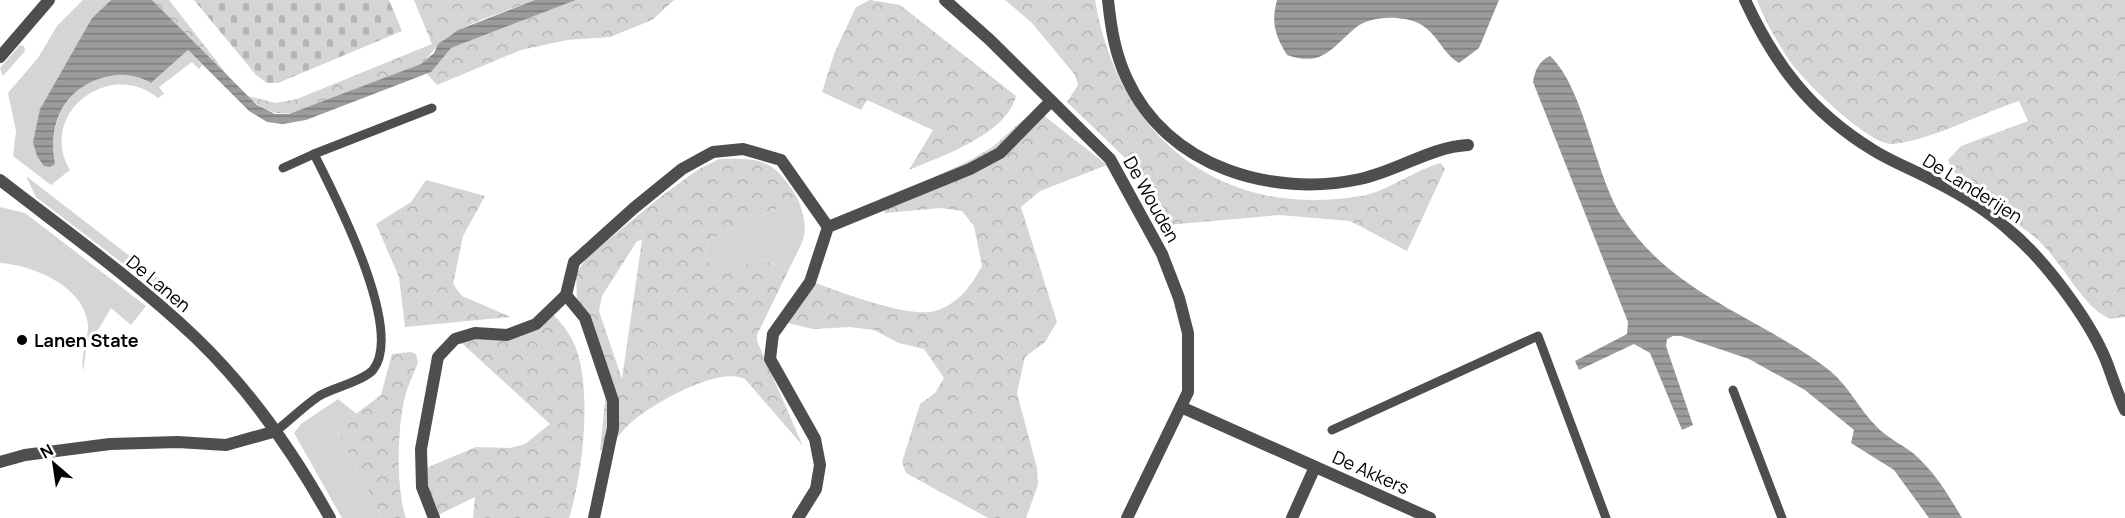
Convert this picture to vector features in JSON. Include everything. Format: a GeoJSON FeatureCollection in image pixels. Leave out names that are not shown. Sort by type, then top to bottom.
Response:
{"type":"FeatureCollection","features":[{"type":"Feature","properties":{"kind":"street"},"geometry":{"type":"LineString","coordinates":[[0,57],[49,0]]}},
{"type":"Feature","properties":{"kind":"street","name":"De Wouden"},"geometry":{"type":"LineString","coordinates":[[945,0],[990,40],[1110,159],[1162,254],[1179,298],[1188,333],[1188,392],[1127,518]]}},
{"type":"Feature","properties":{"kind":"street"},"geometry":{"type":"LineString","coordinates":[[1108,0],[1113,40],[1127,81],[1148,112],[1173,138],[1201,159],[1233,173],[1259,181],[1296,185],[1323,184],[1360,179],[1396,169],[1448,146],[1468,145]]}},
{"type":"Feature","properties":{"kind":"street","name":"De Landerijen"},"geometry":{"type":"LineString","coordinates":[[1745,0],[1756,24],[1789,79],[1826,118],[1874,151],[1937,182],[1995,220],[2036,256],[2072,304],[2104,356],[2125,410]]}},
{"type":"Feature","properties":{"kind":"street"},"geometry":{"type":"LineString","coordinates":[[798,518],[816,489],[820,465],[814,439],[770,358],[773,334],[810,282],[828,227],[970,169],[1000,153],[1050,102]]}},
{"type":"Feature","properties":{"kind":"street"},"geometry":{"type":"LineString","coordinates":[[434,518],[422,487],[421,449],[438,357],[455,339],[475,333],[507,336],[536,324],[566,295],[574,262],[682,169],[713,152],[743,149],[781,160],[828,227]]}},
{"type":"Feature","properties":{"kind":"street","name":"De Lanen"},"geometry":{"type":"LineString","coordinates":[[0,180],[106,262],[196,338],[245,391],[276,431],[330,518]]}},
{"type":"Feature","properties":{"kind":"street"},"geometry":{"type":"LineString","coordinates":[[566,295],[585,318],[613,401],[613,428],[594,518]]}},
{"type":"Feature","properties":{"kind":"street"},"geometry":{"type":"LineString","coordinates":[[1181,407],[1315,467]]}},
{"type":"Feature","properties":{"kind":"street"},"geometry":{"type":"LineString","coordinates":[[0,462],[25,455],[110,444],[178,442],[226,446],[276,431]]}},
{"type":"Feature","properties":{"kind":"street","name":"De Akkers"},"geometry":{"type":"LineString","coordinates":[[1292,518],[1315,467],[1430,518]]}},
{"type":"Feature","properties":{"kind":"lane"},"geometry":{"type":"LineString","coordinates":[[283,168],[432,108]]}},
{"type":"Feature","properties":{"kind":"lane"},"geometry":{"type":"LineString","coordinates":[[276,431],[319,396],[372,372],[380,357],[382,341],[378,304],[315,154]]}},
{"type":"Feature","properties":{"kind":"lane"},"geometry":{"type":"LineString","coordinates":[[1332,430],[1538,336],[1606,518]]}},
{"type":"Feature","properties":{"kind":"lane"},"geometry":{"type":"LineString","coordinates":[[1733,390],[1782,518]]}},
{"type":"Feature","properties":{"kind":"green space"},"geometry":{"type":"Polygon","coordinates":[[[83,0],[111,0],[92,18],[40,109],[55,164],[54,142],[57,122],[65,104],[77,90],[92,79],[110,74],[130,75],[151,83],[188,50],[202,65],[199,69],[192,62],[159,87],[164,94],[158,98],[139,87],[119,84],[100,88],[83,98],[70,112],[63,130],[62,149],[70,170],[51,185],[13,156],[16,131],[8,93],[38,58],[57,26],[83,0]]]}},
{"type":"Feature","properties":{"kind":"green space"},"geometry":{"type":"Polygon","coordinates":[[[152,0],[169,0],[232,81],[152,0]]]}},
{"type":"Feature","properties":{"kind":"green space"},"geometry":{"type":"Polygon","coordinates":[[[194,0],[389,0],[402,31],[278,83],[267,83],[256,75],[194,0]]]}},
{"type":"Feature","properties":{"kind":"green space"},"geometry":{"type":"Polygon","coordinates":[[[414,0],[535,0],[460,29],[440,43],[421,64],[302,111],[272,112],[248,96],[276,103],[297,99],[432,44],[414,0]]]}},
{"type":"Feature","properties":{"kind":"green space"},"geometry":{"type":"Polygon","coordinates":[[[576,0],[674,0],[652,20],[610,37],[567,40],[521,50],[437,85],[427,74],[451,48],[576,0]]]}},
{"type":"Feature","properties":{"kind":"green space"},"geometry":{"type":"Polygon","coordinates":[[[870,0],[900,5],[1016,96],[1010,110],[1000,122],[972,142],[909,170],[933,130],[867,100],[861,110],[822,92],[834,54],[856,7],[870,0]]]}},
{"type":"Feature","properties":{"kind":"green space"},"geometry":{"type":"Polygon","coordinates":[[[1005,0],[1095,0],[1107,49],[1127,92],[1152,129],[1184,158],[1221,181],[1264,195],[1310,200],[1361,196],[1441,163],[1445,169],[1407,251],[1350,221],[1279,215],[1167,225],[1124,157],[1067,102],[1078,85],[1075,75],[1032,23],[1005,0]]]}},
{"type":"Feature","properties":{"kind":"green space"},"geometry":{"type":"Polygon","coordinates":[[[1757,0],[2125,0],[2125,317],[2110,319],[2098,312],[2089,304],[2045,247],[2025,229],[1974,193],[1954,172],[1948,160],[1961,146],[2028,121],[2019,101],[1923,138],[1892,144],[1882,142],[1839,112],[1799,73],[1777,41],[1757,0]]]}},
{"type":"Feature","properties":{"kind":"green space"},"geometry":{"type":"Polygon","coordinates":[[[20,45],[24,46],[25,51],[3,76],[0,68],[20,45]]]}},
{"type":"Feature","properties":{"kind":"green space"},"geometry":{"type":"Polygon","coordinates":[[[1038,111],[1107,165],[1040,191],[1021,207],[1057,322],[1045,342],[1025,357],[1017,393],[1037,468],[1038,485],[1026,518],[988,518],[906,473],[902,462],[920,404],[935,393],[944,378],[924,349],[899,343],[874,330],[850,327],[813,329],[784,322],[805,279],[852,296],[910,311],[938,310],[953,303],[969,287],[982,266],[974,226],[962,211],[941,208],[885,213],[880,199],[951,170],[978,156],[991,148],[1027,117],[1038,111]]]}},
{"type":"Feature","properties":{"kind":"green space"},"geometry":{"type":"Polygon","coordinates":[[[719,159],[757,161],[766,164],[782,176],[798,199],[710,240],[705,252],[714,267],[720,269],[728,270],[759,258],[788,271],[757,335],[757,341],[803,446],[745,379],[734,376],[704,382],[657,404],[634,420],[610,445],[600,451],[606,391],[577,299],[576,274],[588,256],[699,169],[719,159]],[[642,240],[637,241],[602,296],[599,311],[622,379],[642,240]]]}},
{"type":"Feature","properties":{"kind":"green space"},"geometry":{"type":"Polygon","coordinates":[[[26,176],[162,281],[156,289],[36,197],[26,176]]]}},
{"type":"Feature","properties":{"kind":"green space"},"geometry":{"type":"Polygon","coordinates":[[[426,180],[485,196],[463,236],[453,284],[462,296],[511,317],[405,327],[399,277],[376,224],[411,202],[426,180]]]}},
{"type":"Feature","properties":{"kind":"green space"},"geometry":{"type":"Polygon","coordinates":[[[798,199],[805,229],[802,243],[788,271],[759,258],[728,270],[720,270],[709,261],[705,252],[710,240],[798,199]]]}},
{"type":"Feature","properties":{"kind":"green space"},"geometry":{"type":"Polygon","coordinates":[[[0,207],[25,213],[146,306],[131,325],[111,308],[86,350],[83,371],[88,330],[84,311],[77,299],[54,280],[27,268],[0,263],[0,207]]]}},
{"type":"Feature","properties":{"kind":"green space"},"geometry":{"type":"Polygon","coordinates":[[[553,314],[568,333],[578,353],[584,399],[579,477],[569,518],[473,518],[475,497],[432,518],[419,471],[476,447],[510,448],[525,444],[550,424],[455,337],[509,338],[553,314]]]}},
{"type":"Feature","properties":{"kind":"green space"},"geometry":{"type":"Polygon","coordinates":[[[411,352],[416,354],[418,362],[402,409],[399,440],[400,492],[406,518],[382,518],[336,429],[381,395],[392,354],[411,352]]]}},
{"type":"Feature","properties":{"kind":"green space"},"geometry":{"type":"Polygon","coordinates":[[[338,399],[358,415],[336,429],[382,518],[342,518],[294,433],[301,424],[338,399]]]}},
{"type":"Feature","properties":{"kind":"shaded area"},"geometry":{"type":"Polygon","coordinates":[[[111,0],[152,0],[257,105],[275,114],[289,114],[421,64],[434,53],[438,44],[458,30],[535,0],[576,0],[451,48],[431,72],[306,120],[283,124],[267,122],[249,111],[188,50],[151,83],[131,76],[115,75],[95,80],[82,87],[71,96],[57,120],[53,148],[55,164],[50,167],[44,166],[37,156],[33,142],[40,109],[92,18],[111,0]]]}},
{"type":"Feature","properties":{"kind":"shaded area"},"geometry":{"type":"Polygon","coordinates":[[[1277,0],[1499,0],[1479,48],[1459,63],[1448,54],[1426,28],[1413,21],[1396,18],[1377,19],[1360,24],[1332,49],[1318,57],[1309,59],[1287,55],[1275,29],[1274,15],[1277,0]]]}},
{"type":"Feature","properties":{"kind":"shaded area"},"geometry":{"type":"Polygon","coordinates":[[[1550,56],[1562,70],[1572,88],[1613,199],[1622,217],[1643,244],[1666,267],[1692,286],[1802,351],[1829,370],[1880,430],[1913,453],[1928,467],[1962,518],[1929,518],[1894,470],[1851,443],[1854,430],[1805,390],[1749,359],[1681,336],[1667,339],[1666,346],[1693,425],[1682,430],[1650,353],[1634,344],[1579,370],[1575,361],[1627,334],[1628,322],[1533,82],[1538,66],[1550,56]]]}},
{"type":"Feature","properties":{"kind":"place","name":"Lanen State"},"geometry":{"type":"Point","coordinates":[22,340]}}]}
